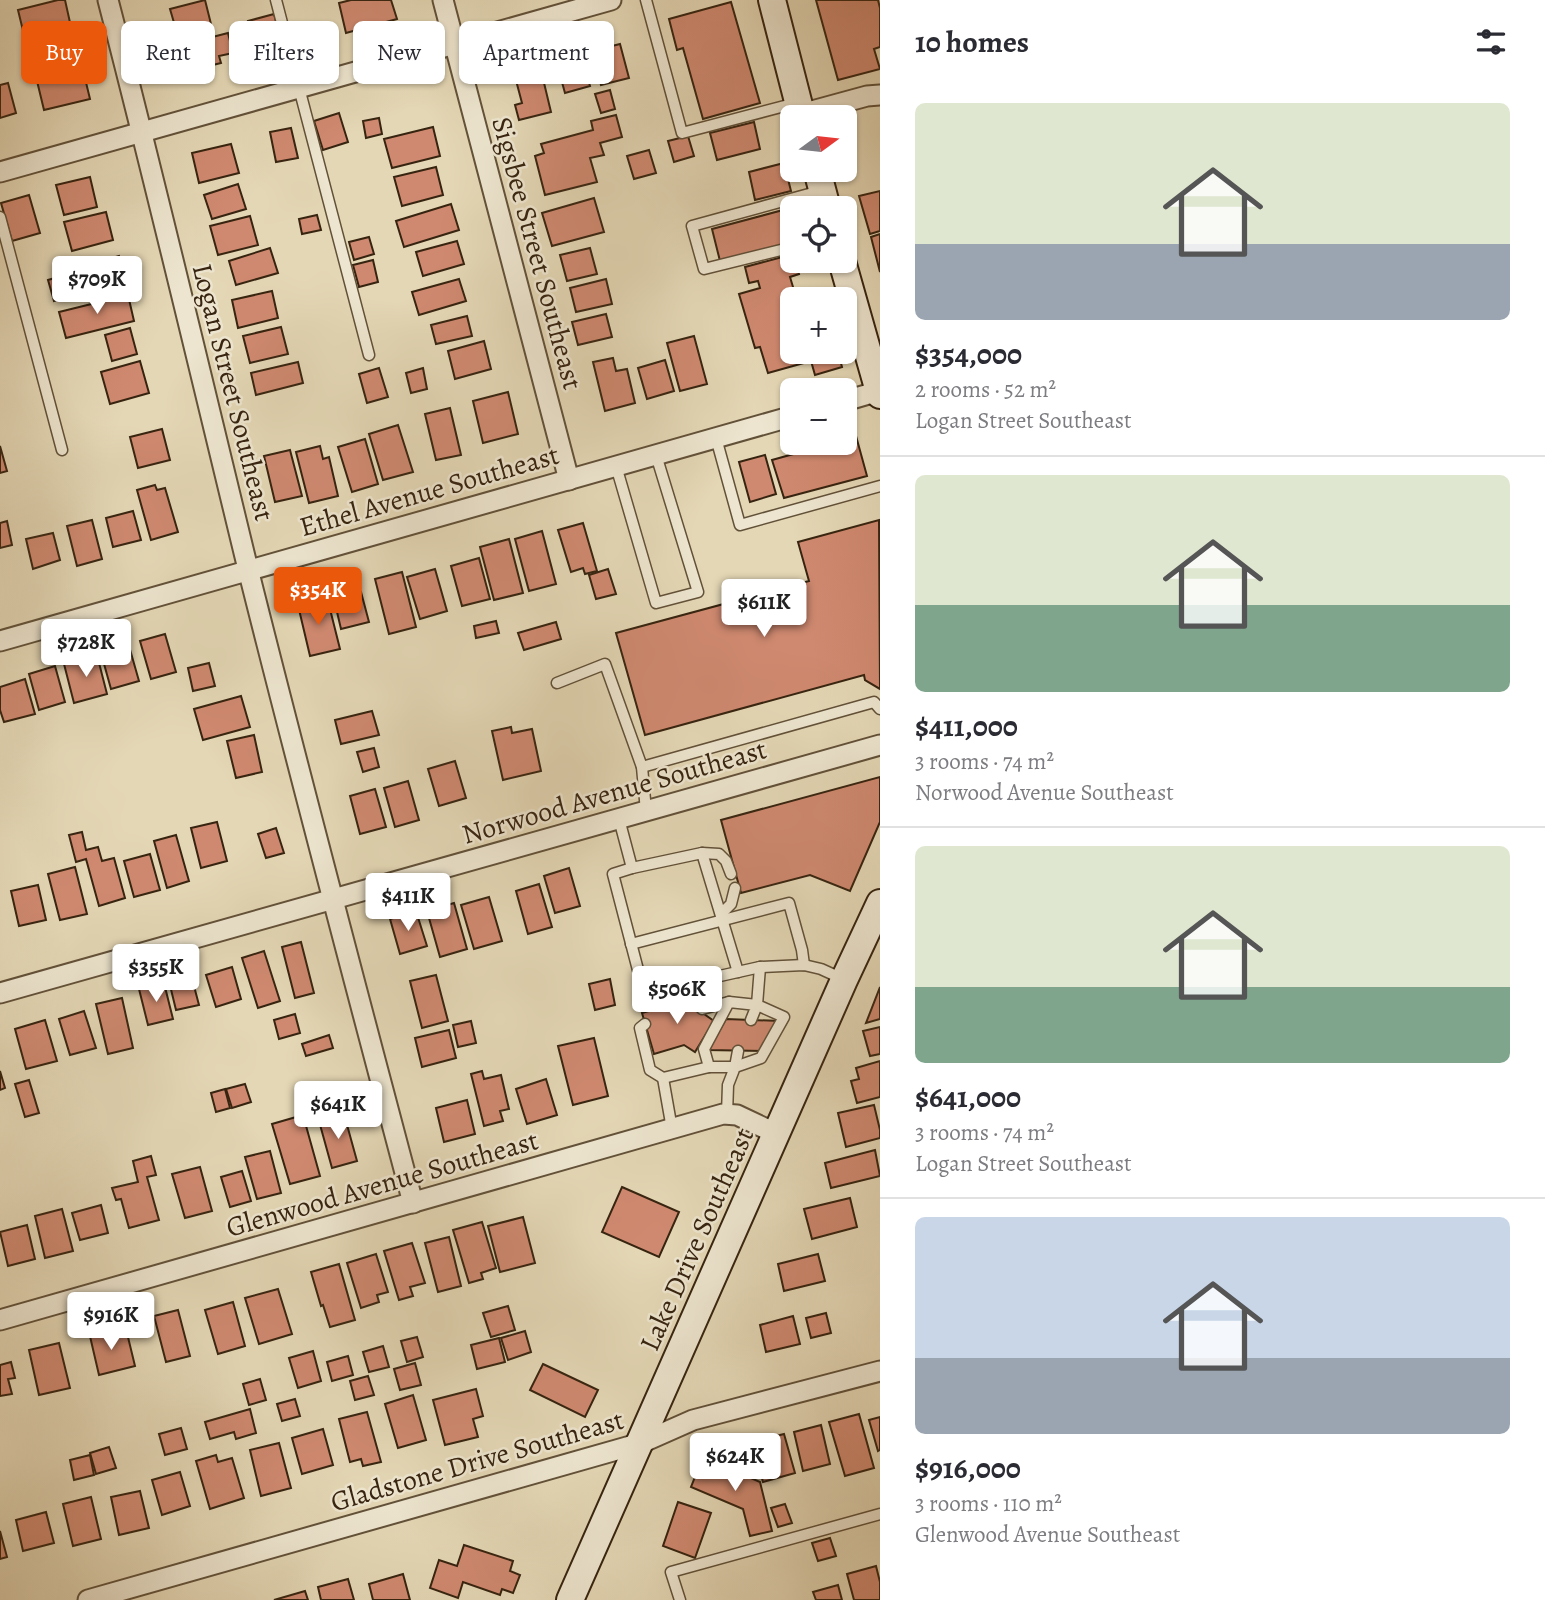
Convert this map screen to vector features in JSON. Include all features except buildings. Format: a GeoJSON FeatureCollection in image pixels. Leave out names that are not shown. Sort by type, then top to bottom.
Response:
{"type":"FeatureCollection","features":[{"type":"Feature","properties":{"kind":"main road"},"geometry":{"type":"LineString","coordinates":[[772,0],[798,105]]}},
{"type":"Feature","properties":{"kind":"main road"},"geometry":{"type":"LineString","coordinates":[[846,273],[873,346],[880,392]]}},
{"type":"Feature","properties":{"kind":"main road","name":"Lake Drive Southeast"},"geometry":{"type":"LineString","coordinates":[[570,1600],[880,902]]}},
{"type":"Feature","properties":{"kind":"street","name":"Logan Street Southeast"},"geometry":{"type":"LineString","coordinates":[[108,0],[249,571],[413,1203]]}},
{"type":"Feature","properties":{"kind":"street","name":"Sigsbee Street Southeast"},"geometry":{"type":"LineString","coordinates":[[443,0],[569,480]]}},
{"type":"Feature","properties":{"kind":"street"},"geometry":{"type":"LineString","coordinates":[[0,172],[611,0]]}},
{"type":"Feature","properties":{"kind":"street"},"geometry":{"type":"LineString","coordinates":[[827,105],[880,95]]}},
{"type":"Feature","properties":{"kind":"street"},"geometry":{"type":"LineString","coordinates":[[857,398],[880,392]]}},
{"type":"Feature","properties":{"kind":"street","name":"Ethel Avenue Southeast"},"geometry":{"type":"LineString","coordinates":[[0,642],[780,420]]}},
{"type":"Feature","properties":{"kind":"street","name":"Norwood Avenue Southeast"},"geometry":{"type":"LineString","coordinates":[[0,992],[880,745]]}},
{"type":"Feature","properties":{"kind":"street"},"geometry":{"type":"LineString","coordinates":[[727,1114],[737,1115],[777,1134]]}},
{"type":"Feature","properties":{"kind":"street","name":"Glenwood Avenue Southeast"},"geometry":{"type":"LineString","coordinates":[[0,1320],[727,1114]]}},
{"type":"Feature","properties":{"kind":"street","name":"Gladstone Drive Southeast"},"geometry":{"type":"LineString","coordinates":[[88,1600],[640,1443],[693,1420],[880,1371]]}},
{"type":"Feature","properties":{"kind":"lane"},"geometry":{"type":"LineString","coordinates":[[276,0],[369,355]]}},
{"type":"Feature","properties":{"kind":"lane"},"geometry":{"type":"LineString","coordinates":[[646,0],[682,133],[780,115]]}},
{"type":"Feature","properties":{"kind":"lane"},"geometry":{"type":"LineString","coordinates":[[797,196],[822,189]]}},
{"type":"Feature","properties":{"kind":"lane"},"geometry":{"type":"LineString","coordinates":[[780,201],[692,226],[704,269],[780,250]]}},
{"type":"Feature","properties":{"kind":"lane"},"geometry":{"type":"LineString","coordinates":[[0,217],[62,450]]}},
{"type":"Feature","properties":{"kind":"lane"},"geometry":{"type":"LineString","coordinates":[[716,438],[740,525],[880,486]]}},
{"type":"Feature","properties":{"kind":"lane"},"geometry":{"type":"LineString","coordinates":[[616,466],[656,603],[698,592],[656,455]]}},
{"type":"Feature","properties":{"kind":"lane"},"geometry":{"type":"LineString","coordinates":[[556,683],[605,664],[642,767],[646,811]]}},
{"type":"Feature","properties":{"kind":"lane"},"geometry":{"type":"LineString","coordinates":[[642,767],[874,702],[880,709]]}},
{"type":"Feature","properties":{"kind":"lane"},"geometry":{"type":"LineString","coordinates":[[619,818],[632,868]]}},
{"type":"Feature","properties":{"kind":"lane"},"geometry":{"type":"LineString","coordinates":[[702,853],[738,972]]}},
{"type":"Feature","properties":{"kind":"lane"},"geometry":{"type":"LineString","coordinates":[[731,874],[726,861],[719,854],[702,853],[613,874],[644,993],[760,967],[804,965],[821,969],[844,980]]}},
{"type":"Feature","properties":{"kind":"lane"},"geometry":{"type":"LineString","coordinates":[[722,917],[731,904],[735,888]]}},
{"type":"Feature","properties":{"kind":"lane"},"geometry":{"type":"LineString","coordinates":[[631,944],[722,917],[789,903],[804,965]]}},
{"type":"Feature","properties":{"kind":"lane"},"geometry":{"type":"LineString","coordinates":[[751,1020],[757,1004],[760,967]]}},
{"type":"Feature","properties":{"kind":"lane"},"geometry":{"type":"LineString","coordinates":[[709,1067],[704,1049],[729,1002]]}},
{"type":"Feature","properties":{"kind":"lane"},"geometry":{"type":"LineString","coordinates":[[645,1024],[640,1028],[650,1070],[663,1078],[709,1067],[735,1067],[761,1058],[785,1017],[757,1004],[729,1002],[702,1009]]}},
{"type":"Feature","properties":{"kind":"lane"},"geometry":{"type":"LineString","coordinates":[[727,1114],[728,1085],[738,1051]]}},
{"type":"Feature","properties":{"kind":"lane"},"geometry":{"type":"LineString","coordinates":[[663,1078],[672,1129]]}},
{"type":"Feature","properties":{"kind":"lane"},"geometry":{"type":"LineString","coordinates":[[680,1600],[671,1572],[880,1514]]}}]}
